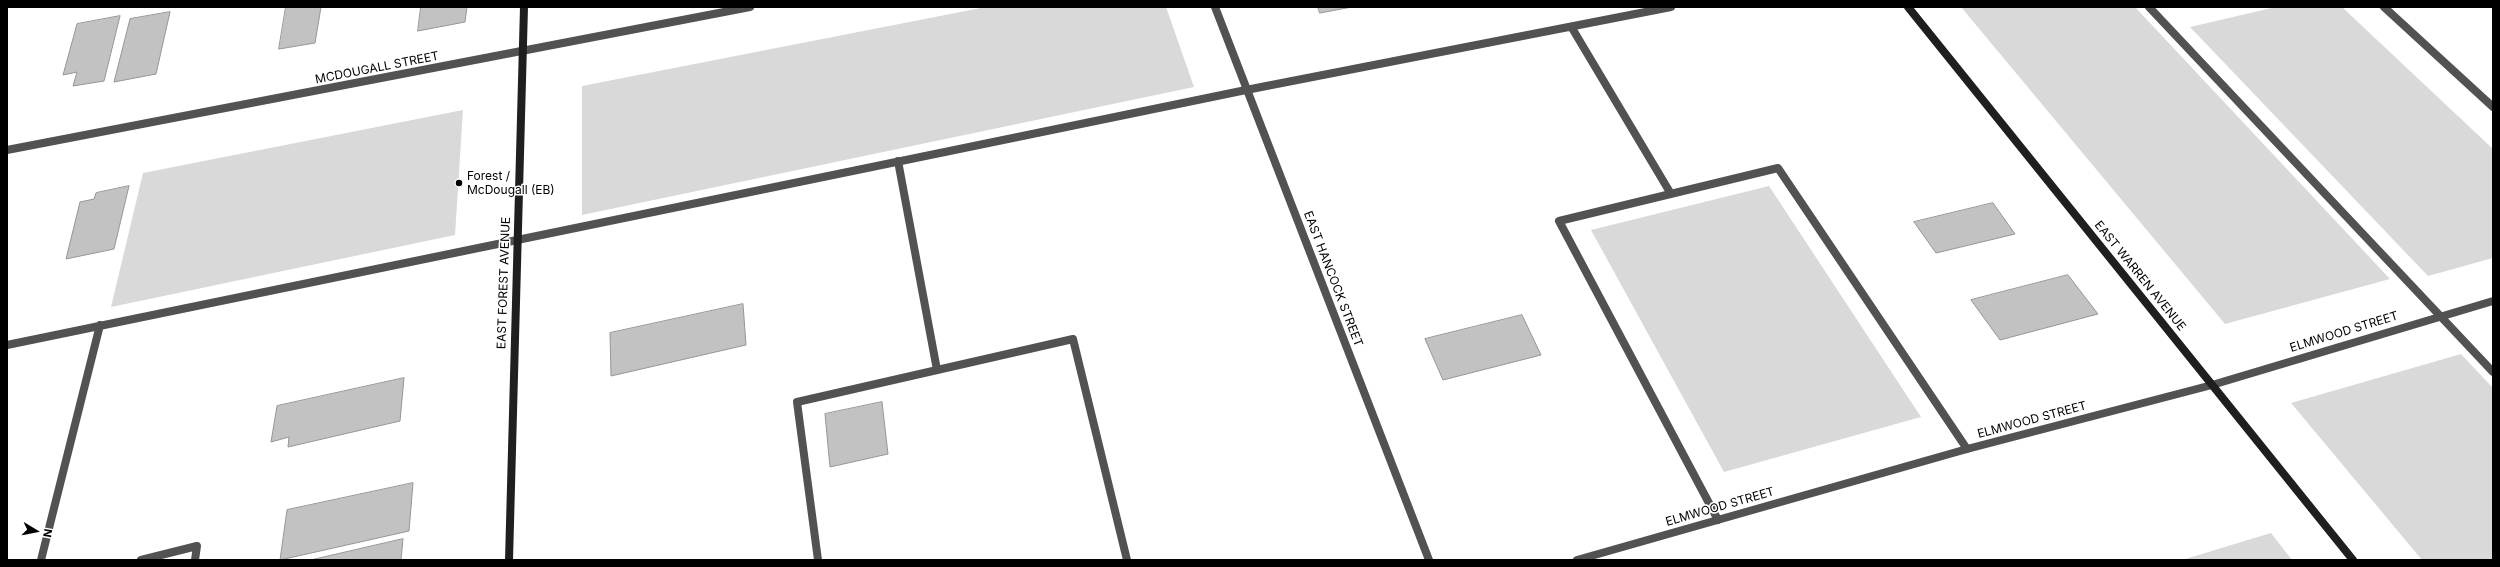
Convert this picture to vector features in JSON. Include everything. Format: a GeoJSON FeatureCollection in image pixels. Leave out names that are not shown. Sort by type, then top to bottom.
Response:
{"type":"FeatureCollection","features":[{"type":"Feature","properties":{"kind":"main road","name":"EAST FOREST AVENUE"},"geometry":{"type":"LineString","coordinates":[[509,560],[516,239],[524,7]]}},
{"type":"Feature","properties":{"kind":"main road","name":"EAST WARREN AVENUE"},"geometry":{"type":"LineString","coordinates":[[1908,7],[2353,560]]}},
{"type":"Feature","properties":{"kind":"street","name":"MCDOUGALL STREET"},"geometry":{"type":"LineString","coordinates":[[7,150],[750,7]]}},
{"type":"Feature","properties":{"kind":"street","name":"EAST HANCOCK STREET"},"geometry":{"type":"LineString","coordinates":[[1215,7],[1429,560]]}},
{"type":"Feature","properties":{"kind":"street"},"geometry":{"type":"LineString","coordinates":[[7,345],[516,239],[1246,90],[1572,28],[1671,7]]}},
{"type":"Feature","properties":{"kind":"street"},"geometry":{"type":"LineString","coordinates":[[2149,7],[2493,372]]}},
{"type":"Feature","properties":{"kind":"street"},"geometry":{"type":"LineString","coordinates":[[2384,7],[2493,107]]}},
{"type":"Feature","properties":{"kind":"street"},"geometry":{"type":"LineString","coordinates":[[1572,28],[1671,194]]}},
{"type":"Feature","properties":{"kind":"street"},"geometry":{"type":"LineString","coordinates":[[898,161],[937,370]]}},
{"type":"Feature","properties":{"kind":"street"},"geometry":{"type":"LineString","coordinates":[[1718,520],[1559,221],[1778,168],[1967,449]]}},
{"type":"Feature","properties":{"kind":"street","name":"ELMWOOD STREET"},"geometry":{"type":"LineString","coordinates":[[1577,560],[1967,449],[2212,385],[2493,301]]}},
{"type":"Feature","properties":{"kind":"street"},"geometry":{"type":"LineString","coordinates":[[41,560],[100,325]]}},
{"type":"Feature","properties":{"kind":"street"},"geometry":{"type":"LineString","coordinates":[[818,560],[797,402],[1073,339],[1127,560]]}},
{"type":"Feature","properties":{"kind":"street"},"geometry":{"type":"LineString","coordinates":[[141,560],[197,546],[195,560]]}},
{"type":"Feature","properties":{"kind":"shaded area"},"geometry":{"type":"Polygon","coordinates":[[[986,7],[1166,7],[1194,87],[582,215],[582,86],[986,7]]]}},
{"type":"Feature","properties":{"kind":"shaded area"},"geometry":{"type":"Polygon","coordinates":[[[1961,7],[2135,7],[2390,279],[2225,324],[1961,7]]]}},
{"type":"Feature","properties":{"kind":"shaded area"},"geometry":{"type":"Polygon","coordinates":[[[2276,7],[2342,7],[2493,149],[2493,258],[2428,276],[2190,27],[2276,7]]]}},
{"type":"Feature","properties":{"kind":"shaded area"},"geometry":{"type":"Polygon","coordinates":[[[463,110],[455,235],[111,307],[143,173],[463,110]]]}},
{"type":"Feature","properties":{"kind":"shaded area"},"geometry":{"type":"Polygon","coordinates":[[[1769,186],[1921,417],[1724,472],[1591,230],[1769,186]]]}},
{"type":"Feature","properties":{"kind":"shaded area"},"geometry":{"type":"Polygon","coordinates":[[[2461,354],[2493,388],[2493,560],[2422,560],[2291,403],[2461,354]]]}},
{"type":"Feature","properties":{"kind":"shaded area"},"geometry":{"type":"Polygon","coordinates":[[[2271,533],[2292,560],[2182,560],[2271,533]]]}},
{"type":"Feature","properties":{"kind":"building"},"geometry":{"type":"Polygon","coordinates":[[[286,7],[321,7],[315,43],[279,49],[286,7]]]}},
{"type":"Feature","properties":{"kind":"building"},"geometry":{"type":"Polygon","coordinates":[[[421,7],[467,7],[465,22],[418,31],[421,7]]]}},
{"type":"Feature","properties":{"kind":"building"},"geometry":{"type":"Polygon","coordinates":[[[1318,7],[1352,7],[1320,13],[1318,7]]]}},
{"type":"Feature","properties":{"kind":"building"},"geometry":{"type":"Polygon","coordinates":[[[170,12],[156,74],[114,82],[130,19],[170,12]]]}},
{"type":"Feature","properties":{"kind":"building"},"geometry":{"type":"Polygon","coordinates":[[[120,16],[104,81],[73,86],[77,72],[63,75],[77,24],[120,16]]]}},
{"type":"Feature","properties":{"kind":"building"},"geometry":{"type":"Polygon","coordinates":[[[129,186],[114,249],[66,259],[80,202],[94,199],[96,193],[129,186]]]}},
{"type":"Feature","properties":{"kind":"building"},"geometry":{"type":"Polygon","coordinates":[[[1993,203],[2015,234],[1936,253],[1914,222],[1993,203]]]}},
{"type":"Feature","properties":{"kind":"building"},"geometry":{"type":"Polygon","coordinates":[[[2068,275],[2098,314],[2000,340],[1971,300],[2068,275]]]}},
{"type":"Feature","properties":{"kind":"building"},"geometry":{"type":"Polygon","coordinates":[[[743,304],[746,345],[611,376],[610,333],[743,304]]]}},
{"type":"Feature","properties":{"kind":"building"},"geometry":{"type":"Polygon","coordinates":[[[1522,315],[1541,355],[1443,380],[1425,339],[1522,315]]]}},
{"type":"Feature","properties":{"kind":"building"},"geometry":{"type":"Polygon","coordinates":[[[404,378],[400,421],[288,447],[289,437],[271,442],[277,406],[404,378]]]}},
{"type":"Feature","properties":{"kind":"building"},"geometry":{"type":"Polygon","coordinates":[[[882,402],[888,454],[830,467],[825,414],[882,402]]]}},
{"type":"Feature","properties":{"kind":"building"},"geometry":{"type":"Polygon","coordinates":[[[413,483],[409,531],[280,560],[287,510],[413,483]]]}},
{"type":"Feature","properties":{"kind":"building"},"geometry":{"type":"Polygon","coordinates":[[[403,539],[401,560],[311,560],[403,539]]]}},
{"type":"Feature","properties":{"kind":"place","name":"Forest / McDougall (EB)"},"geometry":{"type":"Point","coordinates":[459,183]}}]}
